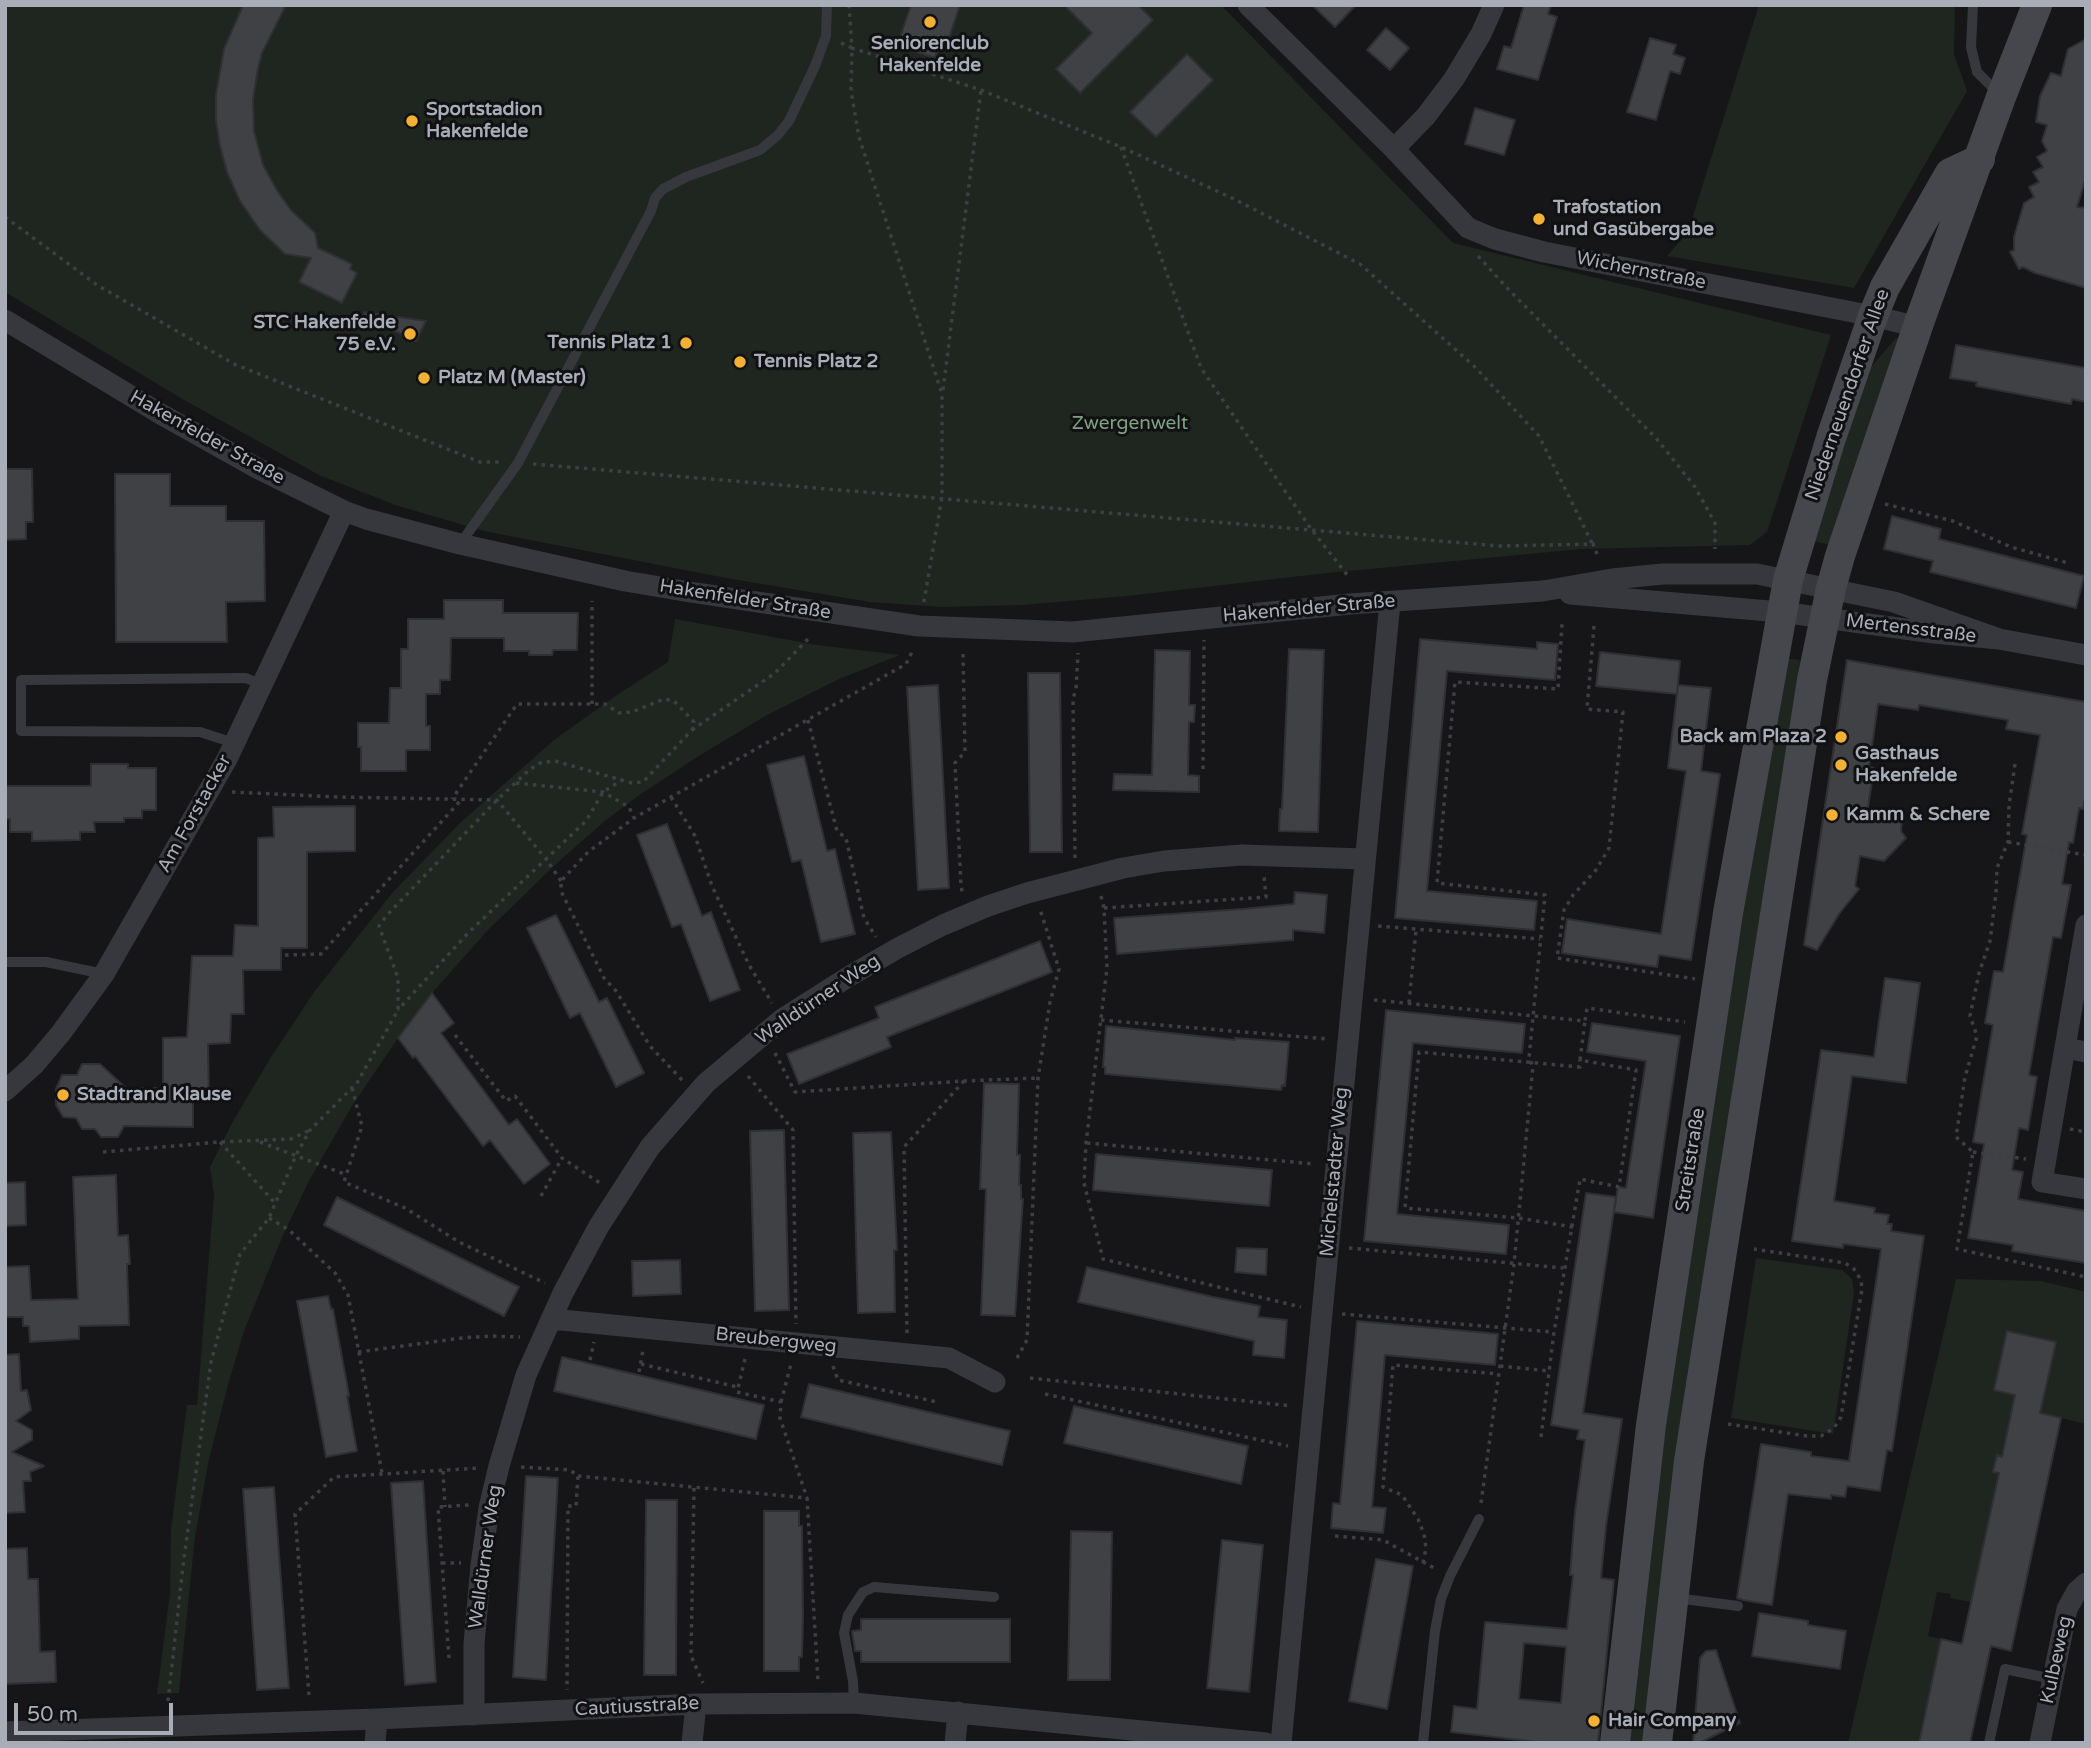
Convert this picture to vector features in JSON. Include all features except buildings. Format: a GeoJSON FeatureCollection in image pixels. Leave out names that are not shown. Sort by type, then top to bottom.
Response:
{"type":"FeatureCollection","features":[{"type":"Feature","properties":{"kind":"main road"},"geometry":{"type":"LineString","coordinates":[[1657,1743],[1692,1447],[1810,693],[1831,588],[1917,327],[2037,5]]}},
{"type":"Feature","properties":{"kind":"main road","name":"Niederneuendorfer Allee"},"geometry":{"type":"LineString","coordinates":[[1788,580],[1830,438],[1885,287],[1950,173],[1980,159]]}},
{"type":"Feature","properties":{"kind":"main road","name":"Streitstraße"},"geometry":{"type":"LineString","coordinates":[[1615,1743],[1651,1425],[1711,1026],[1788,580]]}},
{"type":"Feature","properties":{"kind":"street","name":"Wichernstraße"},"geometry":{"type":"LineString","coordinates":[[1248,5],[1394,149],[1468,228],[1495,239],[1544,252],[1873,316],[1917,327]]}},
{"type":"Feature","properties":{"kind":"street"},"geometry":{"type":"LineString","coordinates":[[1394,149],[1426,116],[1454,79],[1481,34],[1494,5]]}},
{"type":"Feature","properties":{"kind":"street","name":"Hakenfelder Straße"},"geometry":{"type":"LineString","coordinates":[[5,320],[211,443],[268,474],[366,519],[460,544],[625,581],[919,626],[1073,632],[1350,604],[1543,591],[1612,579],[1663,574],[1757,574],[1788,580]]}},
{"type":"Feature","properties":{"kind":"street","name":"Am Forstacker"},"geometry":{"type":"LineString","coordinates":[[5,1091],[34,1065],[61,1034],[104,974],[234,743],[344,511]]}},
{"type":"Feature","properties":{"kind":"street","name":"Mertensstraße"},"geometry":{"type":"LineString","coordinates":[[1788,580],[1894,601],[1998,639]]}},
{"type":"Feature","properties":{"kind":"street","name":"Hakenfelder Straße"},"geometry":{"type":"LineString","coordinates":[[1543,591],[1781,612]]}},
{"type":"Feature","properties":{"kind":"street","name":"Michelstadter Weg"},"geometry":{"type":"LineString","coordinates":[[1281,1743],[1390,602]]}},
{"type":"Feature","properties":{"kind":"street","name":"Mertensstraße"},"geometry":{"type":"LineString","coordinates":[[1781,612],[1998,639],[2086,655]]}},
{"type":"Feature","properties":{"kind":"street","name":"Walldürner Weg"},"geometry":{"type":"LineString","coordinates":[[474,1715],[474,1643],[489,1508],[526,1375],[580,1259],[624,1184],[650,1147],[699,1091],[782,1019],[898,948],[988,906],[1032,891],[1123,868],[1164,861],[1231,856],[1365,859]]}},
{"type":"Feature","properties":{"kind":"street"},"geometry":{"type":"LineString","coordinates":[[2086,925],[2075,1050],[2045,1161],[2042,1182],[2086,1189]]}},
{"type":"Feature","properties":{"kind":"street","name":"Breubergweg"},"geometry":{"type":"LineString","coordinates":[[551,1319],[949,1358],[995,1382]]}},
{"type":"Feature","properties":{"kind":"street","name":"Kulbeweg"},"geometry":{"type":"LineString","coordinates":[[2040,1743],[2067,1609],[2077,1591],[2086,1583]]}},
{"type":"Feature","properties":{"kind":"street","name":"Cautiusstraße"},"geometry":{"type":"LineString","coordinates":[[5,1732],[696,1704],[854,1703],[1266,1743]]}},
{"type":"Feature","properties":{"kind":"street"},"geometry":{"type":"LineString","coordinates":[[692,1743],[696,1704]]}},
{"type":"Feature","properties":{"kind":"street"},"geometry":{"type":"LineString","coordinates":[[955,1743],[958,1712]]}},
{"type":"Feature","properties":{"kind":"street"},"geometry":{"type":"LineString","coordinates":[[375,1743],[377,1719]]}},
{"type":"Feature","properties":{"kind":"lane"},"geometry":{"type":"LineString","coordinates":[[460,544],[518,463],[651,211],[655,198],[663,190],[686,177],[760,150],[778,135],[789,121],[826,36],[827,5]]}},
{"type":"Feature","properties":{"kind":"lane"},"geometry":{"type":"LineString","coordinates":[[1973,5],[1971,47],[1977,72],[2001,97]]}},
{"type":"Feature","properties":{"kind":"lane"},"geometry":{"type":"LineString","coordinates":[[234,743],[200,732],[21,731],[21,680],[246,678],[262,685]]}},
{"type":"Feature","properties":{"kind":"lane"},"geometry":{"type":"LineString","coordinates":[[5,962],[46,962],[104,974]]}},
{"type":"Feature","properties":{"kind":"lane"},"geometry":{"type":"LineString","coordinates":[[1423,1743],[1441,1599],[1479,1519]]}},
{"type":"Feature","properties":{"kind":"lane"},"geometry":{"type":"LineString","coordinates":[[854,1703],[853,1681],[844,1633],[848,1615],[863,1592],[874,1587],[994,1597]]}},
{"type":"Feature","properties":{"kind":"lane"},"geometry":{"type":"LineString","coordinates":[[1673,1598],[1738,1606]]}},
{"type":"Feature","properties":{"kind":"lane"},"geometry":{"type":"LineString","coordinates":[[1989,1743],[2005,1669],[2053,1679]]}},
{"type":"Feature","properties":{"kind":"path"},"geometry":{"type":"LineString","coordinates":[[849,5],[851,91],[859,137],[942,394]]}},
{"type":"Feature","properties":{"kind":"path"},"geometry":{"type":"LineString","coordinates":[[852,48],[981,90],[1122,147],[1232,198],[1360,264],[1475,366],[1539,436],[1597,554]]}},
{"type":"Feature","properties":{"kind":"path"},"geometry":{"type":"LineString","coordinates":[[922,613],[942,497],[942,394],[981,90]]}},
{"type":"Feature","properties":{"kind":"path"},"geometry":{"type":"LineString","coordinates":[[1122,147],[1201,368],[1311,529],[1348,576]]}},
{"type":"Feature","properties":{"kind":"path"},"geometry":{"type":"LineString","coordinates":[[5,216],[97,285],[234,364],[480,462],[942,497],[1499,546],[1593,544]]}},
{"type":"Feature","properties":{"kind":"path"},"geometry":{"type":"LineString","coordinates":[[1468,228],[1472,250],[1656,438],[1695,487],[1715,523],[1715,549]]}},
{"type":"Feature","properties":{"kind":"path"},"geometry":{"type":"LineString","coordinates":[[1885,504],[1953,521],[2011,547],[2068,563]]}},
{"type":"Feature","properties":{"kind":"path"},"geometry":{"type":"LineString","coordinates":[[592,601],[592,704]]}},
{"type":"Feature","properties":{"kind":"path"},"geometry":{"type":"LineString","coordinates":[[1479,1519],[1514,1264],[1533,1066],[1529,1058],[1545,895],[1437,883],[1455,682],[1558,689],[1562,624]]}},
{"type":"Feature","properties":{"kind":"path"},"geometry":{"type":"LineString","coordinates":[[1594,626],[1587,709],[1623,712],[1609,848],[1596,870],[1573,895],[1564,911],[1558,958],[1718,983]]}},
{"type":"Feature","properties":{"kind":"path"},"geometry":{"type":"LineString","coordinates":[[1203,769],[1204,635]]}},
{"type":"Feature","properties":{"kind":"path"},"geometry":{"type":"LineString","coordinates":[[398,1010],[398,978],[379,926],[497,800],[540,763],[555,761],[632,783],[643,782],[692,730],[775,673],[808,639]]}},
{"type":"Feature","properties":{"kind":"path"},"geometry":{"type":"LineString","coordinates":[[1075,867],[1073,699],[1078,648]]}},
{"type":"Feature","properties":{"kind":"path"},"geometry":{"type":"LineString","coordinates":[[561,881],[588,852],[634,817],[906,664],[912,652]]}},
{"type":"Feature","properties":{"kind":"path"},"geometry":{"type":"LineString","coordinates":[[962,654],[965,752],[955,763],[961,886],[965,904]]}},
{"type":"Feature","properties":{"kind":"path"},"geometry":{"type":"LineString","coordinates":[[452,799],[517,704],[605,704],[619,713],[632,712],[664,699],[674,701],[694,722],[692,730]]}},
{"type":"Feature","properties":{"kind":"path"},"geometry":{"type":"LineString","coordinates":[[808,720],[837,831],[846,838],[864,918],[881,945]]}},
{"type":"Feature","properties":{"kind":"path"},"geometry":{"type":"LineString","coordinates":[[2015,764],[2009,806],[2008,842],[1997,868],[1990,941],[1979,973],[1970,1016],[1977,1036],[1965,1077],[1956,1137],[1973,1152],[2045,1161]]}},
{"type":"Feature","properties":{"kind":"path"},"geometry":{"type":"LineString","coordinates":[[168,1701],[183,1566],[211,1362],[240,1254],[269,1218],[296,1155],[310,1130],[357,1083],[398,1010],[469,932],[586,821],[603,792],[622,780]]}},
{"type":"Feature","properties":{"kind":"path"},"geometry":{"type":"LineString","coordinates":[[516,783],[603,792],[629,807],[634,817]]}},
{"type":"Feature","properties":{"kind":"path"},"geometry":{"type":"LineString","coordinates":[[223,792],[497,800],[561,881],[561,891],[604,978],[616,991],[650,1046],[688,1086]]}},
{"type":"Feature","properties":{"kind":"path"},"geometry":{"type":"LineString","coordinates":[[671,796],[695,836],[712,886],[749,965],[777,1011]]}},
{"type":"Feature","properties":{"kind":"path"},"geometry":{"type":"LineString","coordinates":[[285,955],[321,954],[462,799]]}},
{"type":"Feature","properties":{"kind":"path"},"geometry":{"type":"LineString","coordinates":[[2008,842],[2086,855]]}},
{"type":"Feature","properties":{"kind":"path"},"geometry":{"type":"LineString","coordinates":[[1104,908],[1266,897],[1264,870]]}},
{"type":"Feature","properties":{"kind":"path"},"geometry":{"type":"LineString","coordinates":[[1100,890],[1104,908],[1108,968],[1086,1143],[1084,1183],[1103,1259],[1301,1307]]}},
{"type":"Feature","properties":{"kind":"path"},"geometry":{"type":"LineString","coordinates":[[1017,1358],[1027,1340],[1038,1078],[1050,1002],[1059,969],[1039,907]]}},
{"type":"Feature","properties":{"kind":"path"},"geometry":{"type":"LineString","coordinates":[[1378,926],[1540,939]]}},
{"type":"Feature","properties":{"kind":"path"},"geometry":{"type":"LineString","coordinates":[[1409,1003],[1416,930]]}},
{"type":"Feature","properties":{"kind":"path"},"geometry":{"type":"LineString","coordinates":[[1371,1000],[1585,1021]]}},
{"type":"Feature","properties":{"kind":"path"},"geometry":{"type":"LineString","coordinates":[[1573,1227],[1518,1218],[1405,1208],[1419,1052],[1580,1067],[1587,1008],[1711,1026]]}},
{"type":"Feature","properties":{"kind":"path"},"geometry":{"type":"LineString","coordinates":[[1101,1020],[1326,1040]]}},
{"type":"Feature","properties":{"kind":"path"},"geometry":{"type":"LineString","coordinates":[[455,1035],[506,1101],[514,1096],[562,1158],[608,1189]]}},
{"type":"Feature","properties":{"kind":"path"},"geometry":{"type":"LineString","coordinates":[[773,1048],[795,1093],[1038,1078]]}},
{"type":"Feature","properties":{"kind":"path"},"geometry":{"type":"LineString","coordinates":[[1541,1437],[1553,1332],[1580,1180],[1619,1186],[1636,1070],[1580,1060]]}},
{"type":"Feature","properties":{"kind":"path"},"geometry":{"type":"LineString","coordinates":[[744,1071],[793,1130],[796,1331]]}},
{"type":"Feature","properties":{"kind":"path"},"geometry":{"type":"LineString","coordinates":[[907,1342],[904,1147],[964,1081]]}},
{"type":"Feature","properties":{"kind":"path"},"geometry":{"type":"LineString","coordinates":[[352,1088],[362,1126],[344,1182],[405,1208],[459,1242],[551,1286]]}},
{"type":"Feature","properties":{"kind":"path"},"geometry":{"type":"LineString","coordinates":[[103,1152],[291,1139],[310,1130]]}},
{"type":"Feature","properties":{"kind":"path"},"geometry":{"type":"LineString","coordinates":[[257,1141],[347,1175]]}},
{"type":"Feature","properties":{"kind":"path"},"geometry":{"type":"LineString","coordinates":[[220,1142],[275,1203]]}},
{"type":"Feature","properties":{"kind":"path"},"geometry":{"type":"LineString","coordinates":[[1086,1143],[1314,1164]]}},
{"type":"Feature","properties":{"kind":"path"},"geometry":{"type":"LineString","coordinates":[[1973,1152],[1957,1250],[2086,1277]]}},
{"type":"Feature","properties":{"kind":"path"},"geometry":{"type":"LineString","coordinates":[[541,1196],[562,1158]]}},
{"type":"Feature","properties":{"kind":"path"},"geometry":{"type":"LineString","coordinates":[[269,1218],[289,1230],[335,1273],[348,1295],[382,1473]]}},
{"type":"Feature","properties":{"kind":"path"},"geometry":{"type":"LineString","coordinates":[[1349,1248],[1563,1269]]}},
{"type":"Feature","properties":{"kind":"path"},"geometry":{"type":"LineString","coordinates":[[1728,1424],[1808,1436],[1821,1436],[1834,1428],[1841,1417],[1862,1289],[1861,1280],[1854,1269],[1844,1263],[1754,1249]]}},
{"type":"Feature","properties":{"kind":"path"},"geometry":{"type":"LineString","coordinates":[[1342,1314],[1553,1332]]}},
{"type":"Feature","properties":{"kind":"path"},"geometry":{"type":"LineString","coordinates":[[358,1352],[462,1338],[528,1338]]}},
{"type":"Feature","properties":{"kind":"path"},"geometry":{"type":"LineString","coordinates":[[590,1360],[595,1340]]}},
{"type":"Feature","properties":{"kind":"path"},"geometry":{"type":"LineString","coordinates":[[639,1372],[645,1345]]}},
{"type":"Feature","properties":{"kind":"path"},"geometry":{"type":"LineString","coordinates":[[746,1355],[737,1392],[781,1402]]}},
{"type":"Feature","properties":{"kind":"path"},"geometry":{"type":"LineString","coordinates":[[792,1360],[781,1402],[780,1418],[807,1498],[818,1681]]}},
{"type":"Feature","properties":{"kind":"path"},"geometry":{"type":"LineString","coordinates":[[640,1364],[738,1387]]}},
{"type":"Feature","properties":{"kind":"path"},"geometry":{"type":"LineString","coordinates":[[832,1364],[838,1380],[937,1402]]}},
{"type":"Feature","properties":{"kind":"path"},"geometry":{"type":"LineString","coordinates":[[1423,1563],[1426,1548],[1418,1519],[1402,1495],[1382,1487],[1393,1365],[1498,1374]]}},
{"type":"Feature","properties":{"kind":"path"},"geometry":{"type":"LineString","coordinates":[[1500,1366],[1549,1371]]}},
{"type":"Feature","properties":{"kind":"path"},"geometry":{"type":"LineString","coordinates":[[1030,1378],[1292,1406]]}},
{"type":"Feature","properties":{"kind":"path"},"geometry":{"type":"LineString","coordinates":[[1045,1394],[1288,1446]]}},
{"type":"Feature","properties":{"kind":"path"},"geometry":{"type":"LineString","coordinates":[[513,1466],[570,1470],[578,1476],[807,1498]]}},
{"type":"Feature","properties":{"kind":"path"},"geometry":{"type":"LineString","coordinates":[[309,1695],[295,1514],[334,1477],[485,1468]]}},
{"type":"Feature","properties":{"kind":"path"},"geometry":{"type":"LineString","coordinates":[[443,1471],[444,1507]]}},
{"type":"Feature","properties":{"kind":"path"},"geometry":{"type":"LineString","coordinates":[[567,1690],[568,1506],[576,1506],[578,1476]]}},
{"type":"Feature","properties":{"kind":"path"},"geometry":{"type":"LineString","coordinates":[[694,1488],[691,1656],[703,1684]]}},
{"type":"Feature","properties":{"kind":"path"},"geometry":{"type":"LineString","coordinates":[[449,1658],[438,1507],[477,1504]]}},
{"type":"Feature","properties":{"kind":"path"},"geometry":{"type":"LineString","coordinates":[[1335,1536],[1383,1540],[1450,1576]]}},
{"type":"Feature","properties":{"kind":"path"},"geometry":{"type":"LineString","coordinates":[[442,1563],[467,1563]]}},
{"type":"Feature","properties":{"kind":"green space","name":"Zwergenwelt"},"geometry":{"type":"Polygon","coordinates":[[[5,5],[1221,5],[1453,243],[1831,335],[1767,532],[1750,545],[1582,549],[1022,605],[942,607],[870,602],[726,578],[484,531],[395,505],[319,475],[184,400],[5,292],[5,5]]]}},
{"type":"Feature","properties":{"kind":"green space"},"geometry":{"type":"Polygon","coordinates":[[[1759,5],[1955,5],[1954,54],[1967,91],[1854,288],[1667,256],[1688,232],[1759,5]]]}},
{"type":"Feature","properties":{"kind":"green space"},"geometry":{"type":"Polygon","coordinates":[[[1896,338],[1899,338],[1834,546],[1814,541],[1866,376],[1896,338]]]}},
{"type":"Feature","properties":{"kind":"green space"},"geometry":{"type":"Polygon","coordinates":[[[675,619],[817,645],[900,655],[839,679],[767,715],[697,757],[606,820],[488,930],[432,993],[398,1038],[352,1106],[311,1177],[283,1235],[244,1331],[209,1459],[195,1536],[179,1693],[157,1694],[170,1593],[171,1530],[187,1405],[197,1405],[214,1195],[210,1167],[271,1057],[314,992],[393,892],[461,822],[554,740],[668,662],[675,619]]]}},
{"type":"Feature","properties":{"kind":"green space"},"geometry":{"type":"Polygon","coordinates":[[[1784,658],[1800,660],[1796,695],[1647,1743],[1626,1743],[1638,1620],[1701,1167],[1784,658]]]}},
{"type":"Feature","properties":{"kind":"green space"},"geometry":{"type":"Polygon","coordinates":[[[1756,1258],[1842,1270],[1852,1279],[1854,1293],[1833,1434],[1731,1418],[1756,1258]]]}},
{"type":"Feature","properties":{"kind":"green space"},"geometry":{"type":"Polygon","coordinates":[[[1956,1279],[2041,1281],[2086,1292],[2086,1424],[2040,1413],[2055,1342],[2007,1332],[1994,1390],[2015,1395],[2002,1457],[1996,1456],[1993,1471],[1999,1473],[1971,1602],[1937,1592],[1928,1636],[1941,1639],[1919,1743],[1848,1743],[1956,1279]]]}},
{"type":"Feature","properties":{"kind":"place","name":"Seniorenclub Hakenfelde"},"geometry":{"type":"Point","coordinates":[930,22]}},
{"type":"Feature","properties":{"kind":"place","name":"Sportstadion Hakenfelde"},"geometry":{"type":"Point","coordinates":[412,121]}},
{"type":"Feature","properties":{"kind":"place","name":"Trafostation und Gasübergabe"},"geometry":{"type":"Point","coordinates":[1539,219]}},
{"type":"Feature","properties":{"kind":"place","name":"STC Hakenfelde 75 e.V."},"geometry":{"type":"Point","coordinates":[410,334]}},
{"type":"Feature","properties":{"kind":"place","name":"Tennis Platz 1"},"geometry":{"type":"Point","coordinates":[686,343]}},
{"type":"Feature","properties":{"kind":"place","name":"Tennis Platz 2"},"geometry":{"type":"Point","coordinates":[740,362]}},
{"type":"Feature","properties":{"kind":"place","name":"Platz M (Master)"},"geometry":{"type":"Point","coordinates":[424,378]}},
{"type":"Feature","properties":{"kind":"place","name":"Back am Plaza 2"},"geometry":{"type":"Point","coordinates":[1841,737]}},
{"type":"Feature","properties":{"kind":"place","name":"Gasthaus Hakenfelde"},"geometry":{"type":"Point","coordinates":[1841,765]}},
{"type":"Feature","properties":{"kind":"place","name":"Kamm & Schere"},"geometry":{"type":"Point","coordinates":[1832,815]}},
{"type":"Feature","properties":{"kind":"place","name":"Stadtrand Klause"},"geometry":{"type":"Point","coordinates":[63,1095]}},
{"type":"Feature","properties":{"kind":"place","name":"Hair Company"},"geometry":{"type":"Point","coordinates":[1594,1721]}}]}
